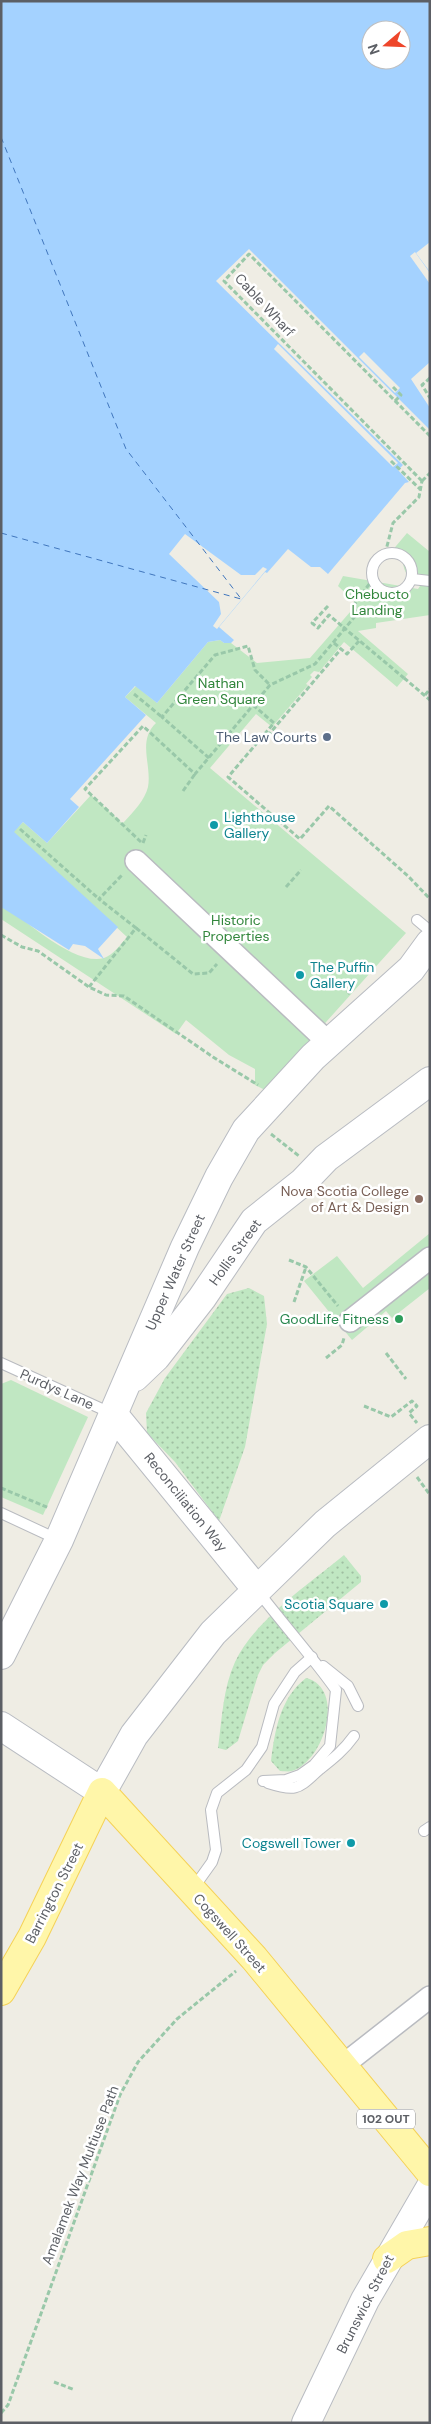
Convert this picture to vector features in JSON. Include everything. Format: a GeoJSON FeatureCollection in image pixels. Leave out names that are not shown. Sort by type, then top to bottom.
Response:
{"type":"FeatureCollection","features":[{"type":"Feature","properties":{"kind":"main road","name":"Cogswell Street"},"geometry":{"type":"LineString","coordinates":[[102,1792],[254,1958],[430,2172]]}},
{"type":"Feature","properties":{"kind":"main road","name":"Barrington Street"},"geometry":{"type":"LineString","coordinates":[[1,1991],[32,1937],[102,1792]]}},
{"type":"Feature","properties":{"kind":"main road"},"geometry":{"type":"LineString","coordinates":[[387,2259],[407,2245],[430,2241]]}},
{"type":"Feature","properties":{"kind":"street"},"geometry":{"type":"LineString","coordinates":[[140,852],[230,949],[329,1043]]}},
{"type":"Feature","properties":{"kind":"street","name":"Upper Water Street"},"geometry":{"type":"LineString","coordinates":[[1,1655],[59,1540],[188,1242],[232,1153],[256,1117],[276,1095],[329,1043],[411,969],[430,943]]}},
{"type":"Feature","properties":{"kind":"street","name":"Hollis Street"},"geometry":{"type":"LineString","coordinates":[[126,1385],[156,1357],[202,1298],[254,1221],[303,1182],[326,1158],[430,1081]]}},
{"type":"Feature","properties":{"kind":"street"},"geometry":{"type":"LineString","coordinates":[[350,1321],[430,1258]]}},
{"type":"Feature","properties":{"kind":"street","name":"Reconciliation Way"},"geometry":{"type":"LineString","coordinates":[[114,1415],[257,1590]]}},
{"type":"Feature","properties":{"kind":"street"},"geometry":{"type":"LineString","coordinates":[[102,1792],[140,1728],[213,1633],[325,1524],[430,1439]]}},
{"type":"Feature","properties":{"kind":"street","name":"Cogswell Street"},"geometry":{"type":"LineString","coordinates":[[1,1726],[102,1792]]}},
{"type":"Feature","properties":{"kind":"street"},"geometry":{"type":"LineString","coordinates":[[342,2066],[430,1997]]}},
{"type":"Feature","properties":{"kind":"street","name":"Brunswick Street"},"geometry":{"type":"LineString","coordinates":[[306,2423],[387,2259],[430,2188]]}},
{"type":"Feature","properties":{"kind":"lane"},"geometry":{"type":"LineString","coordinates":[[385,554],[404,556],[411,566],[412,579],[404,590],[392,594],[380,590],[373,579],[373,567],[380,557],[385,554]]}},
{"type":"Feature","properties":{"kind":"lane"},"geometry":{"type":"LineString","coordinates":[[412,579],[430,581]]}},
{"type":"Feature","properties":{"kind":"lane"},"geometry":{"type":"LineString","coordinates":[[417,920],[430,931]]}},
{"type":"Feature","properties":{"kind":"lane","name":"Purdys Lane"},"geometry":{"type":"LineString","coordinates":[[1,1364],[114,1415]]}},
{"type":"Feature","properties":{"kind":"lane"},"geometry":{"type":"LineString","coordinates":[[1,1513],[59,1540]]}},
{"type":"Feature","properties":{"kind":"lane"},"geometry":{"type":"LineString","coordinates":[[257,1590],[312,1657],[336,1690],[330,1746],[314,1765],[300,1775],[286,1780],[263,1781],[285,1789],[305,1785],[319,1770],[341,1754],[354,1736]]}},
{"type":"Feature","properties":{"kind":"lane"},"geometry":{"type":"LineString","coordinates":[[312,1657],[348,1686],[358,1706]]}},
{"type":"Feature","properties":{"kind":"lane"},"geometry":{"type":"LineString","coordinates":[[192,1891],[212,1862],[216,1850],[211,1810],[217,1793],[246,1770],[262,1747],[274,1704],[295,1672],[312,1657]]}},
{"type":"Feature","properties":{"kind":"path","name":"Cable Wharf"},"geometry":{"type":"LineString","coordinates":[[422,481],[224,281],[249,254],[430,436]]}},
{"type":"Feature","properties":{"kind":"path"},"geometry":{"type":"LineString","coordinates":[[430,378],[422,385],[430,398]]}},
{"type":"Feature","properties":{"kind":"path"},"geometry":{"type":"LineString","coordinates":[[393,387],[401,395],[395,401]]}},
{"type":"Feature","properties":{"kind":"path"},"geometry":{"type":"LineString","coordinates":[[392,461],[420,489]]}},
{"type":"Feature","properties":{"kind":"path"},"geometry":{"type":"LineString","coordinates":[[385,554],[393,523],[419,497],[422,481],[430,473]]}},
{"type":"Feature","properties":{"kind":"path"},"geometry":{"type":"LineString","coordinates":[[182,790],[270,685],[315,664],[357,614],[351,606],[373,579]]}},
{"type":"Feature","properties":{"kind":"path"},"geometry":{"type":"LineString","coordinates":[[328,606],[312,623],[318,628],[330,615],[430,700]]}},
{"type":"Feature","properties":{"kind":"path"},"geometry":{"type":"LineString","coordinates":[[334,643],[348,654],[359,641]]}},
{"type":"Feature","properties":{"kind":"path"},"geometry":{"type":"LineString","coordinates":[[162,717],[214,655],[248,646],[255,670],[270,685]]}},
{"type":"Feature","properties":{"kind":"path"},"geometry":{"type":"LineString","coordinates":[[262,737],[265,739],[341,649]]}},
{"type":"Feature","properties":{"kind":"path"},"geometry":{"type":"LineString","coordinates":[[425,695],[430,689]]}},
{"type":"Feature","properties":{"kind":"path"},"geometry":{"type":"LineString","coordinates":[[134,694],[209,758]]}},
{"type":"Feature","properties":{"kind":"path"},"geometry":{"type":"LineString","coordinates":[[253,705],[274,723],[228,777],[300,839],[329,806],[408,876],[430,899]]}},
{"type":"Feature","properties":{"kind":"path"},"geometry":{"type":"LineString","coordinates":[[140,852],[85,789],[143,726],[194,774]]}},
{"type":"Feature","properties":{"kind":"path"},"geometry":{"type":"LineString","coordinates":[[20,830],[99,899],[192,974],[209,973],[230,949]]}},
{"type":"Feature","properties":{"kind":"path"},"geometry":{"type":"LineString","coordinates":[[99,899],[140,852],[146,835]]}},
{"type":"Feature","properties":{"kind":"path"},"geometry":{"type":"LineString","coordinates":[[286,887],[301,870]]}},
{"type":"Feature","properties":{"kind":"path"},"geometry":{"type":"LineString","coordinates":[[90,987],[136,928]]}},
{"type":"Feature","properties":{"kind":"path"},"geometry":{"type":"LineString","coordinates":[[1,935],[22,947],[38,951],[90,987],[106,995],[124,996],[213,1057],[276,1095]]}},
{"type":"Feature","properties":{"kind":"path"},"geometry":{"type":"LineString","coordinates":[[256,1117],[277,1140],[295,1155],[312,1161],[326,1158]]}},
{"type":"Feature","properties":{"kind":"path"},"geometry":{"type":"LineString","coordinates":[[289,1260],[306,1267],[350,1321]]}},
{"type":"Feature","properties":{"kind":"path"},"geometry":{"type":"LineString","coordinates":[[294,1302],[306,1267]]}},
{"type":"Feature","properties":{"kind":"path"},"geometry":{"type":"LineString","coordinates":[[326,1358],[342,1345]]}},
{"type":"Feature","properties":{"kind":"path"},"geometry":{"type":"LineString","coordinates":[[386,1353],[406,1379]]}},
{"type":"Feature","properties":{"kind":"path"},"geometry":{"type":"LineString","coordinates":[[364,1406],[391,1417],[412,1401]]}},
{"type":"Feature","properties":{"kind":"path"},"geometry":{"type":"LineString","coordinates":[[423,1473],[416,1478],[430,1495]]}},
{"type":"Feature","properties":{"kind":"path"},"geometry":{"type":"LineString","coordinates":[[1,1488],[56,1510]]}},
{"type":"Feature","properties":{"kind":"path","name":"Amalamek Way Multiuse Path"},"geometry":{"type":"LineString","coordinates":[[1,2413],[8,2406],[120,2095],[138,2062],[177,2019],[205,1994],[254,1958]]}},
{"type":"Feature","properties":{"kind":"path"},"geometry":{"type":"LineString","coordinates":[[54,2382],[74,2390]]}},
{"type":"Feature","properties":{"kind":"green space","name":"Historic Properties"},"geometry":{"type":"Polygon","coordinates":[[[407,533],[430,552],[430,615],[376,623],[376,628],[358,631],[408,674],[397,687],[344,642],[319,672],[314,671],[310,675],[312,677],[306,684],[308,685],[272,727],[256,714],[210,768],[406,933],[265,1090],[255,1085],[255,1069],[229,1055],[186,1020],[176,1034],[1,919],[1,902],[50,940],[65,949],[92,959],[107,957],[127,937],[13,832],[23,822],[47,843],[91,795],[122,823],[124,822],[138,806],[148,787],[146,745],[150,730],[156,723],[125,697],[136,686],[157,703],[208,642],[220,640],[224,643],[231,643],[257,663],[310,658],[357,604],[338,586],[343,576],[418,589],[420,586],[408,575],[404,569],[403,561],[391,552],[407,533]]]}},
{"type":"Feature","properties":{"kind":"green space"},"geometry":{"type":"Polygon","coordinates":[[[430,1233],[430,1288],[392,1318],[386,1311],[352,1340],[304,1281],[337,1256],[363,1288],[430,1233]]]}},
{"type":"Feature","properties":{"kind":"green space"},"geometry":{"type":"Polygon","coordinates":[[[249,1288],[264,1296],[267,1324],[245,1447],[219,1521],[175,1462],[147,1433],[146,1413],[165,1378],[227,1294],[249,1288]]]}},
{"type":"Feature","properties":{"kind":"green space"},"geometry":{"type":"Polygon","coordinates":[[[11,1380],[88,1417],[43,1515],[1,1497],[1,1384],[11,1380]]]}},
{"type":"Feature","properties":{"kind":"green space"},"geometry":{"type":"Polygon","coordinates":[[[344,1555],[361,1576],[361,1582],[263,1665],[258,1675],[238,1741],[226,1750],[218,1748],[228,1682],[235,1662],[244,1647],[255,1632],[284,1604],[344,1555]]]}},
{"type":"Feature","properties":{"kind":"green space"},"geometry":{"type":"Polygon","coordinates":[[[306,1678],[318,1684],[325,1695],[328,1709],[326,1724],[314,1754],[304,1765],[292,1771],[280,1771],[271,1761],[280,1715],[290,1695],[306,1678]]]}},
{"type":"Feature","properties":{"kind":"water"},"geometry":{"type":"Polygon","coordinates":[[[1,1],[430,1],[430,242],[416,253],[430,272],[430,362],[411,379],[430,408],[430,430],[249,249],[216,281],[403,465],[398,470],[409,482],[405,483],[328,574],[320,567],[311,567],[288,549],[267,573],[265,572],[219,627],[234,640],[231,643],[224,643],[220,640],[208,642],[157,703],[135,686],[125,697],[146,715],[70,799],[79,807],[47,843],[23,822],[14,832],[118,927],[98,949],[104,959],[85,946],[73,944],[69,950],[1,907],[1,1]]]}},
{"type":"Feature","properties":{"kind":"pier"},"geometry":{"type":"Polygon","coordinates":[[[415,252],[430,273],[430,284],[410,256],[415,252]]]}},
{"type":"Feature","properties":{"kind":"pier"},"geometry":{"type":"Polygon","coordinates":[[[278,344],[398,463],[393,467],[274,349],[278,344]]]}},
{"type":"Feature","properties":{"kind":"pier"},"geometry":{"type":"Polygon","coordinates":[[[364,352],[400,388],[395,393],[359,357],[364,352]]]}},
{"type":"Feature","properties":{"kind":"pier"},"geometry":{"type":"Polygon","coordinates":[[[185,534],[241,575],[255,575],[263,567],[267,569],[217,629],[213,626],[221,614],[219,602],[169,554],[185,534]]]}},
{"type":"Feature","properties":{"kind":"ferry route"},"geometry":{"type":"LineString","coordinates":[[1,137],[126,449],[242,600]]}},
{"type":"Feature","properties":{"kind":"ferry route"},"geometry":{"type":"LineString","coordinates":[[1,533],[241,599]]}},
{"type":"Feature","properties":{"kind":"place","name":"The Law Courts"},"geometry":{"type":"Point","coordinates":[327,737]}},
{"type":"Feature","properties":{"kind":"place","name":"Lighthouse Gallery"},"geometry":{"type":"Point","coordinates":[214,825]}},
{"type":"Feature","properties":{"kind":"place","name":"The Puffin Gallery"},"geometry":{"type":"Point","coordinates":[300,975]}},
{"type":"Feature","properties":{"kind":"place","name":"Nova Scotia College of Art & Design"},"geometry":{"type":"Point","coordinates":[419,1199]}},
{"type":"Feature","properties":{"kind":"place","name":"GoodLife Fitness"},"geometry":{"type":"Point","coordinates":[399,1319]}},
{"type":"Feature","properties":{"kind":"place","name":"Scotia Square"},"geometry":{"type":"Point","coordinates":[384,1604]}},
{"type":"Feature","properties":{"kind":"place","name":"Cogswell Tower"},"geometry":{"type":"Point","coordinates":[351,1843]}},
{"type":"Feature","properties":{"kind":"park label","name":"Chebucto Landing"},"geometry":{"type":"Point","coordinates":[377,602]}},
{"type":"Feature","properties":{"kind":"park label","name":"Nathan Green Square"},"geometry":{"type":"Point","coordinates":[221,692]}}]}
